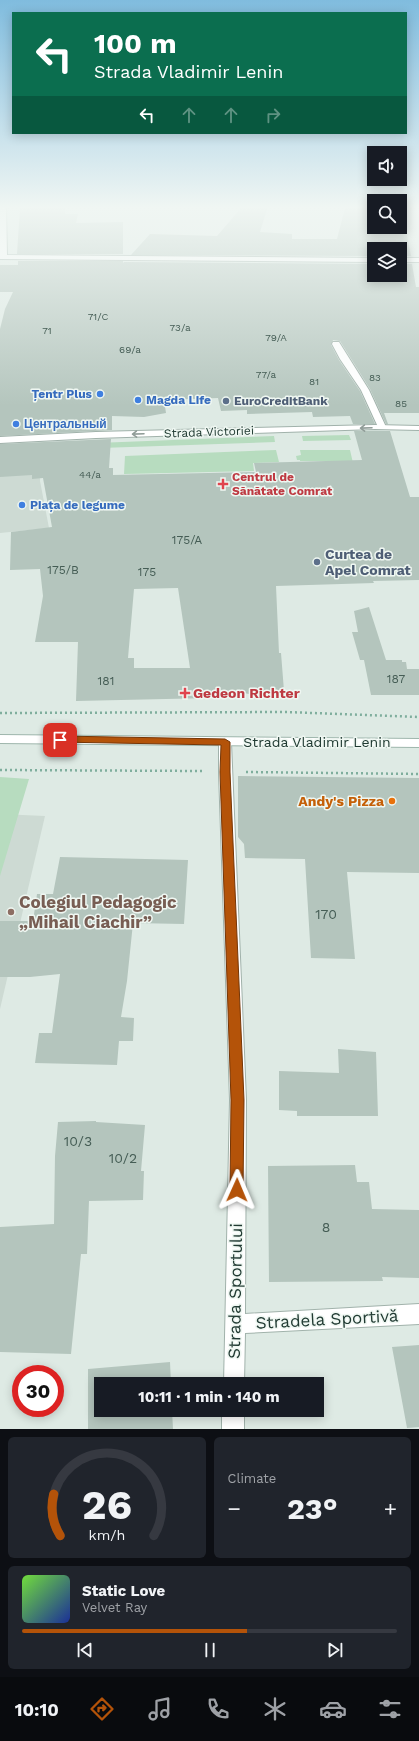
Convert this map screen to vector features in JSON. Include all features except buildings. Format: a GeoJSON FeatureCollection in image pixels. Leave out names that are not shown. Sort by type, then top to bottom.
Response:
{"type":"FeatureCollection","features":[{"type":"Feature","properties":{"kind":"street"},"geometry":{"type":"LineString","coordinates":[[336,344],[344,359],[365,390],[382,427]]}},
{"type":"Feature","properties":{"kind":"street","name":"Strada Victoriei"},"geometry":{"type":"LineString","coordinates":[[0,440],[96,435],[382,427],[419,428]]}},
{"type":"Feature","properties":{"kind":"street","name":"Strada Vladimir Lenin"},"geometry":{"type":"LineString","coordinates":[[0,739],[419,743]]}},
{"type":"Feature","properties":{"kind":"street","name":"Strada Sportului"},"geometry":{"type":"LineString","coordinates":[[225,742],[238,1100],[234,1377]]}},
{"type":"Feature","properties":{"kind":"street","name":"Stradela Sportivă"},"geometry":{"type":"LineString","coordinates":[[235,1324],[419,1314]]}},
{"type":"Feature","properties":{"kind":"street"},"geometry":{"type":"LineString","coordinates":[[233,1417],[233,1429]]}},
{"type":"Feature","properties":{"kind":"path"},"geometry":{"type":"LineString","coordinates":[[0,713],[286,712],[419,717]]}},
{"type":"Feature","properties":{"kind":"shaded area","name":"Piața de legume"},"geometry":{"type":"Polygon","coordinates":[[[41,459],[40,481],[49,528],[0,533],[0,463],[41,459]]]}},
{"type":"Feature","properties":{"kind":"shaded area","name":"Colegiul Pedagogic „Mihail Ciachir”"},"geometry":{"type":"Polygon","coordinates":[[[0,814],[45,816],[0,1009],[0,814]]]}},
{"type":"Feature","properties":{"kind":"green space"},"geometry":{"type":"Polygon","coordinates":[[[349,435],[351,440],[303,441],[302,436],[349,435]]]}},
{"type":"Feature","properties":{"kind":"green space"},"geometry":{"type":"Polygon","coordinates":[[[274,436],[275,442],[71,449],[71,444],[274,436]]]}},
{"type":"Feature","properties":{"kind":"green space"},"geometry":{"type":"Polygon","coordinates":[[[276,450],[279,462],[253,463],[254,471],[124,474],[125,456],[276,450]]]}},
{"type":"Feature","properties":{"kind":"green space"},"geometry":{"type":"Polygon","coordinates":[[[300,450],[350,450],[353,463],[340,461],[300,461],[297,460],[296,456],[301,455],[300,450]]]}},
{"type":"Feature","properties":{"kind":"green space"},"geometry":{"type":"Polygon","coordinates":[[[0,777],[29,779],[0,876],[0,777]]]}},
{"type":"Feature","properties":{"kind":"place","name":"Țentr Plus"},"geometry":{"type":"Point","coordinates":[100,394]}},
{"type":"Feature","properties":{"kind":"place","name":"Magda Life"},"geometry":{"type":"Point","coordinates":[138,400]}},
{"type":"Feature","properties":{"kind":"place","name":"EuroCreditBank"},"geometry":{"type":"Point","coordinates":[226,401]}},
{"type":"Feature","properties":{"kind":"place","name":"Центральный"},"geometry":{"type":"Point","coordinates":[16,424]}},
{"type":"Feature","properties":{"kind":"place","name":"Centrul de Sănătate Comrat"},"geometry":{"type":"Point","coordinates":[223,484]}},
{"type":"Feature","properties":{"kind":"place","name":"Piața de legume"},"geometry":{"type":"Point","coordinates":[22,505]}},
{"type":"Feature","properties":{"kind":"place","name":"Curtea de Apel Comrat"},"geometry":{"type":"Point","coordinates":[317,562]}},
{"type":"Feature","properties":{"kind":"place","name":"Gedeon Richter"},"geometry":{"type":"Point","coordinates":[185,693]}},
{"type":"Feature","properties":{"kind":"place","name":"Andy's Pizza"},"geometry":{"type":"Point","coordinates":[392,801]}},
{"type":"Feature","properties":{"kind":"place","name":"Colegiul Pedagogic „Mihail Ciachir”"},"geometry":{"type":"Point","coordinates":[11,912]}},
{"type":"Feature","properties":{"kind":"route"},"geometry":{"type":"LineString","coordinates":[[60,740],[225,742],[238,1100],[237,1190]]}}]}
